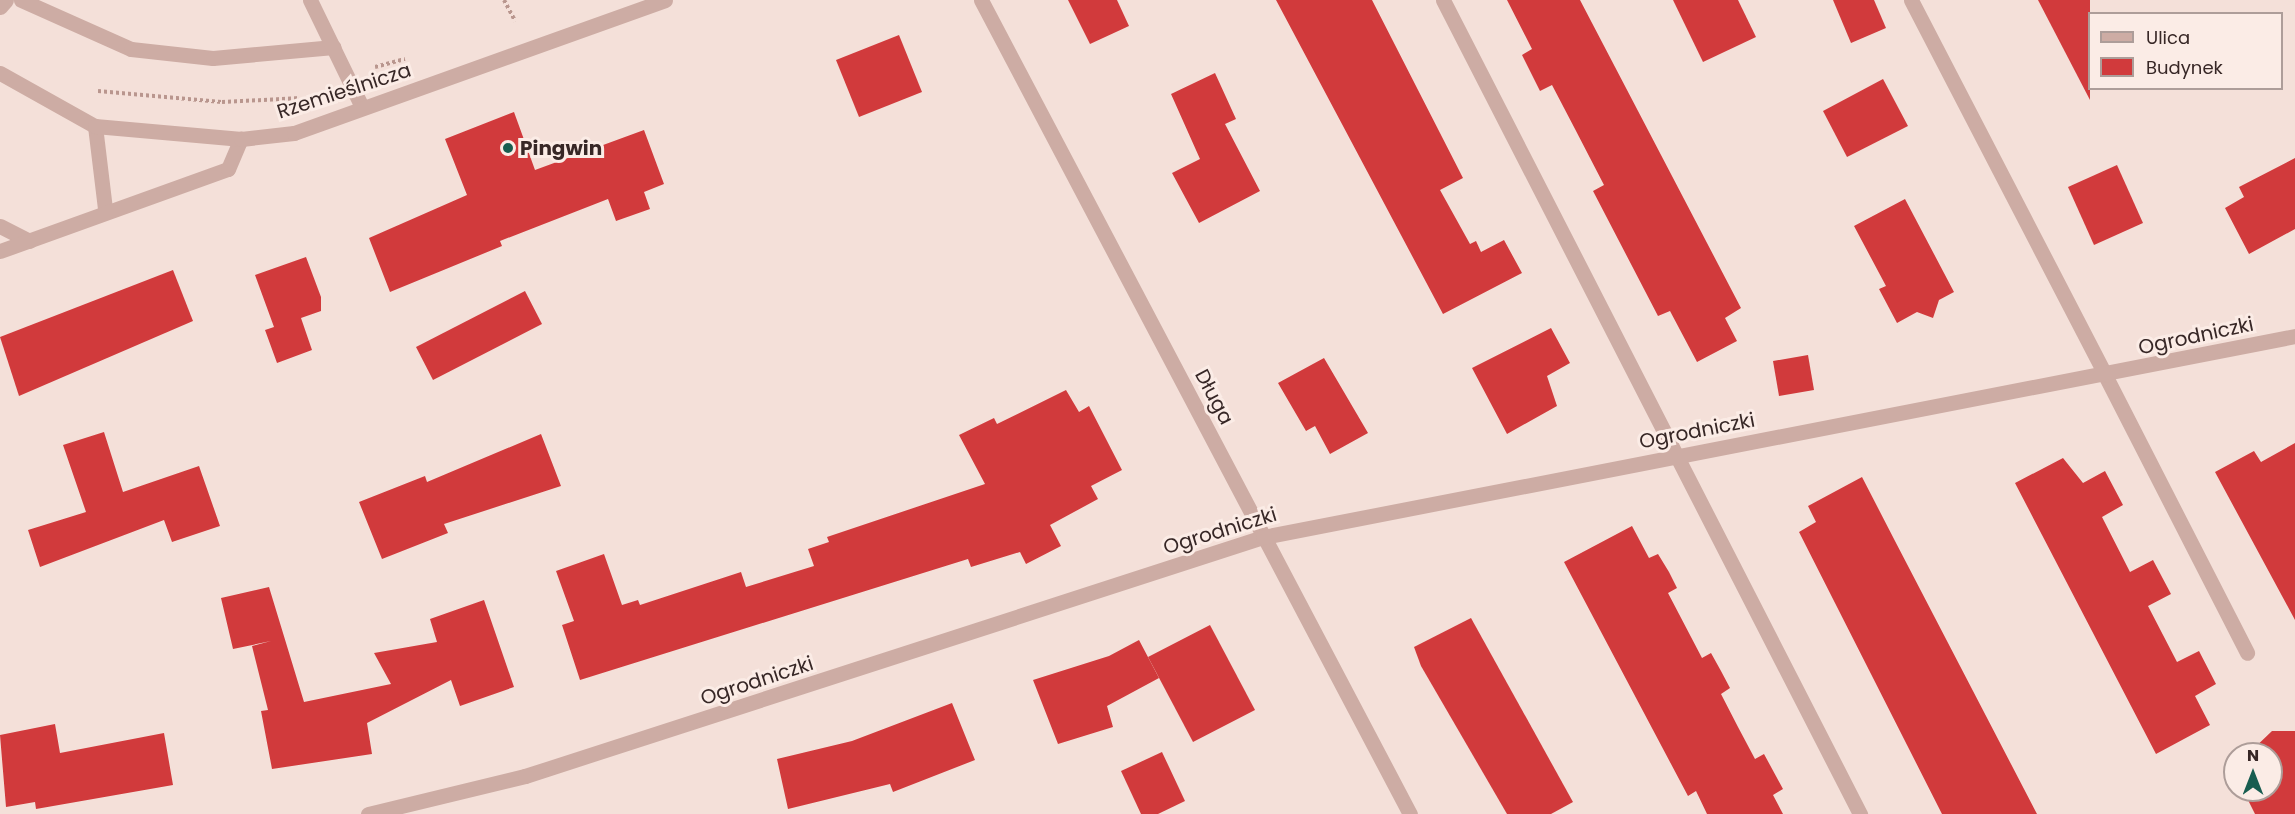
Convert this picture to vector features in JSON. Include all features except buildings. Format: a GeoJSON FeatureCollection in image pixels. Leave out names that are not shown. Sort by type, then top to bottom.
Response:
{"type":"FeatureCollection","features":[{"type":"Feature","properties":{"kind":"street"},"geometry":{"type":"LineString","coordinates":[[0,7],[6,0]]}},
{"type":"Feature","properties":{"kind":"street"},"geometry":{"type":"LineString","coordinates":[[21,0],[131,48],[213,58],[334,47]]}},
{"type":"Feature","properties":{"kind":"street"},"geometry":{"type":"LineString","coordinates":[[310,0],[362,107]]}},
{"type":"Feature","properties":{"kind":"street","name":"Rzemieślnicza"},"geometry":{"type":"LineString","coordinates":[[0,73],[95,126],[241,139],[294,133],[665,0]]}},
{"type":"Feature","properties":{"kind":"street","name":"Długa"},"geometry":{"type":"LineString","coordinates":[[981,0],[1410,814]]}},
{"type":"Feature","properties":{"kind":"street"},"geometry":{"type":"LineString","coordinates":[[1443,0],[1860,814]]}},
{"type":"Feature","properties":{"kind":"street"},"geometry":{"type":"LineString","coordinates":[[1911,0],[2247,653]]}},
{"type":"Feature","properties":{"kind":"street"},"geometry":{"type":"LineString","coordinates":[[95,126],[105,209]]}},
{"type":"Feature","properties":{"kind":"street"},"geometry":{"type":"LineString","coordinates":[[0,251],[105,209],[228,168],[241,139]]}},
{"type":"Feature","properties":{"kind":"street"},"geometry":{"type":"LineString","coordinates":[[0,226],[29,241]]}},
{"type":"Feature","properties":{"kind":"street","name":"Ogrodniczki"},"geometry":{"type":"LineString","coordinates":[[368,814],[525,776],[1263,537],[2105,375],[2295,336]]}},
{"type":"Feature","properties":{"kind":"path"},"geometry":{"type":"LineString","coordinates":[[504,0],[515,21]]}},
{"type":"Feature","properties":{"kind":"place","name":"Pingwin"},"geometry":{"type":"Point","coordinates":[508,148]}}]}
